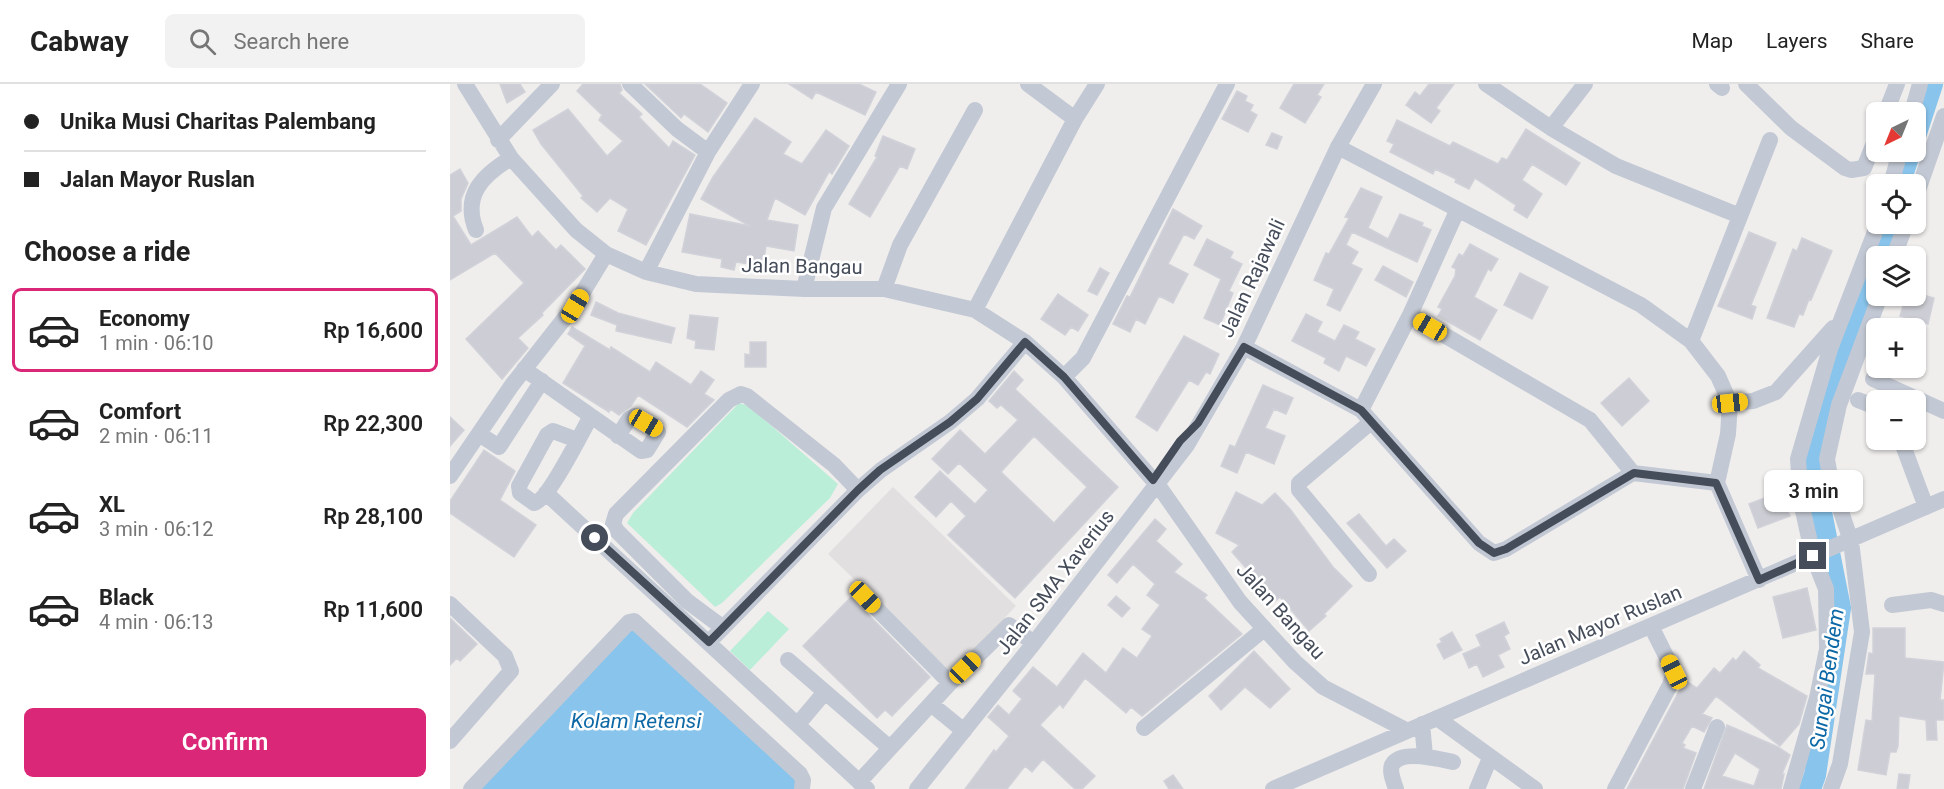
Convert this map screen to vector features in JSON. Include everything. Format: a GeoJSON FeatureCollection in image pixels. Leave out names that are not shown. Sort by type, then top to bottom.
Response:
{"type":"FeatureCollection","features":[{"type":"Feature","properties":{"kind":"street","name":"Jalan Bangau"},"geometry":{"type":"LineString","coordinates":[[465,84],[511,158],[576,230],[606,254],[645,272],[696,284],[804,289],[884,289],[975,310],[1025,342],[1064,377],[1156,482],[1214,567],[1264,630],[1323,687],[1406,730]]}},
{"type":"Feature","properties":{"kind":"street"},"geometry":{"type":"LineString","coordinates":[[498,140],[552,84]]}},
{"type":"Feature","properties":{"kind":"street"},"geometry":{"type":"LineString","coordinates":[[630,84],[677,129],[708,152]]}},
{"type":"Feature","properties":{"kind":"street"},"geometry":{"type":"LineString","coordinates":[[645,272],[708,152],[752,84]]}},
{"type":"Feature","properties":{"kind":"street"},"geometry":{"type":"LineString","coordinates":[[804,289],[824,208],[899,84]]}},
{"type":"Feature","properties":{"kind":"street"},"geometry":{"type":"LineString","coordinates":[[1028,84],[1076,119]]}},
{"type":"Feature","properties":{"kind":"street"},"geometry":{"type":"LineString","coordinates":[[975,310],[1076,119],[1097,84]]}},
{"type":"Feature","properties":{"kind":"street"},"geometry":{"type":"LineString","coordinates":[[1064,377],[1083,358],[1227,84]]}},
{"type":"Feature","properties":{"kind":"street","name":"Jalan Rajawali"},"geometry":{"type":"LineString","coordinates":[[1156,482],[1180,441],[1198,423],[1244,347],[1338,147],[1374,84]]}},
{"type":"Feature","properties":{"kind":"street"},"geometry":{"type":"LineString","coordinates":[[1486,84],[1551,128],[1616,166],[1740,216]]}},
{"type":"Feature","properties":{"kind":"street"},"geometry":{"type":"LineString","coordinates":[[1551,128],[1585,84]]}},
{"type":"Feature","properties":{"kind":"street"},"geometry":{"type":"LineString","coordinates":[[1746,84],[1791,128],[1845,168],[1851,170],[1864,168],[1866,162]]}},
{"type":"Feature","properties":{"kind":"street"},"geometry":{"type":"LineString","coordinates":[[1890,102],[1897,84]]}},
{"type":"Feature","properties":{"kind":"street"},"geometry":{"type":"LineString","coordinates":[[1915,102],[1920,84]]}},
{"type":"Feature","properties":{"kind":"street"},"geometry":{"type":"LineString","coordinates":[[884,289],[900,244],[975,110]]}},
{"type":"Feature","properties":{"kind":"street"},"geometry":{"type":"LineString","coordinates":[[1924,174],[1944,116]]}},
{"type":"Feature","properties":{"kind":"street"},"geometry":{"type":"LineString","coordinates":[[1691,341],[1770,140]]}},
{"type":"Feature","properties":{"kind":"street"},"geometry":{"type":"LineString","coordinates":[[1338,147],[1457,212],[1641,305],[1691,341],[1718,376],[1730,403],[1728,434],[1716,483],[1759,580]]}},
{"type":"Feature","properties":{"kind":"street"},"geometry":{"type":"LineString","coordinates":[[476,230],[471,206],[475,188],[499,165],[511,158]]}},
{"type":"Feature","properties":{"kind":"street"},"geometry":{"type":"LineString","coordinates":[[1368,574],[1299,489],[1299,483],[1366,416],[1457,212]]}},
{"type":"Feature","properties":{"kind":"street"},"geometry":{"type":"LineString","coordinates":[[1791,789],[1817,698],[1827,649],[1826,589],[1801,502],[1798,459],[1840,319],[1874,234]]}},
{"type":"Feature","properties":{"kind":"street"},"geometry":{"type":"LineString","coordinates":[[450,476],[524,369],[575,306],[606,254]]}},
{"type":"Feature","properties":{"kind":"street"},"geometry":{"type":"LineString","coordinates":[[1831,789],[1840,765],[1862,632],[1849,541],[1827,459],[1839,405],[1876,306]]}},
{"type":"Feature","properties":{"kind":"street"},"geometry":{"type":"LineString","coordinates":[[1410,315],[1590,420],[1634,473]]}},
{"type":"Feature","properties":{"kind":"street"},"geometry":{"type":"LineString","coordinates":[[1730,403],[1752,401],[1776,392],[1840,319]]}},
{"type":"Feature","properties":{"kind":"street"},"geometry":{"type":"LineString","coordinates":[[709,642],[880,470],[950,422],[977,399],[1025,342]]}},
{"type":"Feature","properties":{"kind":"street"},"geometry":{"type":"LineString","coordinates":[[1244,347],[1366,416],[1479,543],[1494,553],[1506,549],[1634,473],[1716,483]]}},
{"type":"Feature","properties":{"kind":"street"},"geometry":{"type":"LineString","coordinates":[[524,369],[618,436]]}},
{"type":"Feature","properties":{"kind":"street"},"geometry":{"type":"LineString","coordinates":[[1873,379],[1944,411]]}},
{"type":"Feature","properties":{"kind":"street"},"geometry":{"type":"LineString","coordinates":[[479,434],[499,447],[542,381]]}},
{"type":"Feature","properties":{"kind":"street"},"geometry":{"type":"LineString","coordinates":[[722,627],[687,601],[617,531],[614,524],[616,514],[729,400],[741,394],[747,396],[834,465],[858,490]]}},
{"type":"Feature","properties":{"kind":"street"},"geometry":{"type":"LineString","coordinates":[[1858,400],[1866,403]]}},
{"type":"Feature","properties":{"kind":"street"},"geometry":{"type":"LineString","coordinates":[[577,440],[553,431],[547,435],[518,489],[537,504],[561,470],[591,416]]}},
{"type":"Feature","properties":{"kind":"street"},"geometry":{"type":"LineString","coordinates":[[1904,450],[1926,507]]}},
{"type":"Feature","properties":{"kind":"street"},"geometry":{"type":"LineString","coordinates":[[536,455],[561,470]]}},
{"type":"Feature","properties":{"kind":"street","name":"Jalan SMA Xaverius"},"geometry":{"type":"LineString","coordinates":[[917,789],[1146,500],[1156,482]]}},
{"type":"Feature","properties":{"kind":"street"},"geometry":{"type":"LineString","coordinates":[[546,493],[863,785],[890,748],[950,683],[1009,625],[1034,643]]}},
{"type":"Feature","properties":{"kind":"street","name":"Jalan Mayor Ruslan"},"geometry":{"type":"LineString","coordinates":[[1273,789],[1944,499]]}},
{"type":"Feature","properties":{"kind":"street"},"geometry":{"type":"LineString","coordinates":[[865,597],[950,683]]}},
{"type":"Feature","properties":{"kind":"street"},"geometry":{"type":"LineString","coordinates":[[1892,605],[1932,600],[1944,604]]}},
{"type":"Feature","properties":{"kind":"street"},"geometry":{"type":"LineString","coordinates":[[450,603],[505,656],[512,667],[509,675],[452,735]]}},
{"type":"Feature","properties":{"kind":"street"},"geometry":{"type":"LineString","coordinates":[[471,789],[629,622],[634,621],[800,774],[803,780],[802,789]]}},
{"type":"Feature","properties":{"kind":"street"},"geometry":{"type":"LineString","coordinates":[[1616,789],[1670,685],[1674,672],[1651,626]]}},
{"type":"Feature","properties":{"kind":"street"},"geometry":{"type":"LineString","coordinates":[[1144,728],[1264,630]]}},
{"type":"Feature","properties":{"kind":"street"},"geometry":{"type":"LineString","coordinates":[[788,660],[890,748]]}},
{"type":"Feature","properties":{"kind":"street"},"geometry":{"type":"LineString","coordinates":[[798,724],[825,692]]}},
{"type":"Feature","properties":{"kind":"street"},"geometry":{"type":"LineString","coordinates":[[931,704],[964,731]]}},
{"type":"Feature","properties":{"kind":"street"},"geometry":{"type":"LineString","coordinates":[[1425,755],[1429,721],[1490,758],[1528,787]]}},
{"type":"Feature","properties":{"kind":"street"},"geometry":{"type":"LineString","coordinates":[[1693,789],[1717,727]]}},
{"type":"Feature","properties":{"kind":"street"},"geometry":{"type":"LineString","coordinates":[[1396,789],[1391,772],[1392,764],[1398,759],[1425,755],[1453,762]]}},
{"type":"Feature","properties":{"kind":"street"},"geometry":{"type":"LineString","coordinates":[[1477,789],[1490,758]]}},
{"type":"Feature","properties":{"kind":"shaded area"},"geometry":{"type":"Polygon","coordinates":[[[893,487],[1016,606],[951,673],[828,554],[893,487]]]}},
{"type":"Feature","properties":{"kind":"green space"},"geometry":{"type":"Polygon","coordinates":[[[739,403],[749,406],[838,484],[830,498],[722,603],[715,607],[627,523],[633,513],[739,403]]]}},
{"type":"Feature","properties":{"kind":"green space"},"geometry":{"type":"Polygon","coordinates":[[[768,611],[789,629],[750,670],[730,651],[768,611]]]}},
{"type":"Feature","properties":{"kind":"water","name":"Kolam Retensi"},"geometry":{"type":"Polygon","coordinates":[[[633,625],[798,780],[796,789],[477,789],[633,625]]]}},
{"type":"Feature","properties":{"kind":"building"},"geometry":{"type":"Polygon","coordinates":[[[500,84],[520,84],[525,92],[507,103],[500,84]]]}},
{"type":"Feature","properties":{"kind":"building"},"geometry":{"type":"Polygon","coordinates":[[[583,84],[620,84],[622,90],[619,93],[642,114],[639,117],[669,148],[673,141],[695,155],[646,245],[618,231],[628,209],[610,198],[597,212],[581,198],[583,196],[541,144],[533,130],[568,109],[607,156],[623,141],[599,120],[602,115],[577,91],[583,84]]]}},
{"type":"Feature","properties":{"kind":"building"},"geometry":{"type":"Polygon","coordinates":[[[645,84],[700,84],[727,103],[708,132],[684,114],[681,118],[645,84]]]}},
{"type":"Feature","properties":{"kind":"building"},"geometry":{"type":"Polygon","coordinates":[[[789,84],[859,84],[876,92],[865,115],[816,92],[812,99],[789,84]]]}},
{"type":"Feature","properties":{"kind":"building"},"geometry":{"type":"Polygon","coordinates":[[[1294,84],[1324,84],[1317,95],[1321,97],[1305,123],[1280,108],[1294,84]]]}},
{"type":"Feature","properties":{"kind":"building"},"geometry":{"type":"Polygon","coordinates":[[[1429,84],[1454,84],[1436,108],[1440,111],[1431,123],[1406,105],[1415,92],[1420,96],[1429,84]]]}},
{"type":"Feature","properties":{"kind":"building"},"geometry":{"type":"Polygon","coordinates":[[[1237,91],[1247,96],[1245,101],[1253,105],[1250,111],[1257,115],[1248,132],[1222,119],[1237,91]]]}},
{"type":"Feature","properties":{"kind":"building"},"geometry":{"type":"Polygon","coordinates":[[[755,118],[791,142],[783,154],[802,164],[826,130],[849,146],[832,174],[829,172],[805,215],[775,198],[767,220],[798,225],[794,251],[766,246],[763,266],[736,262],[734,270],[721,267],[722,259],[682,252],[690,214],[750,226],[701,199],[713,177],[755,118]]]}},
{"type":"Feature","properties":{"kind":"building"},"geometry":{"type":"Polygon","coordinates":[[[1397,120],[1450,146],[1453,142],[1498,164],[1502,158],[1507,160],[1526,129],[1580,163],[1566,185],[1532,164],[1522,180],[1542,194],[1527,218],[1514,210],[1516,205],[1475,178],[1469,189],[1455,182],[1456,179],[1435,169],[1433,174],[1390,152],[1394,144],[1387,141],[1397,120]]]}},
{"type":"Feature","properties":{"kind":"building"},"geometry":{"type":"Polygon","coordinates":[[[1272,133],[1282,137],[1277,149],[1266,145],[1272,133]]]}},
{"type":"Feature","properties":{"kind":"building"},"geometry":{"type":"Polygon","coordinates":[[[883,136],[915,149],[907,169],[900,166],[870,217],[849,204],[877,157],[875,156],[883,136]]]}},
{"type":"Feature","properties":{"kind":"building"},"geometry":{"type":"Polygon","coordinates":[[[460,169],[468,183],[461,199],[461,211],[453,216],[471,245],[517,217],[532,237],[538,231],[556,250],[561,245],[585,269],[542,313],[543,315],[518,338],[528,348],[502,379],[466,339],[524,283],[495,253],[450,280],[450,175],[460,169]]]}},
{"type":"Feature","properties":{"kind":"building"},"geometry":{"type":"Polygon","coordinates":[[[1361,188],[1382,197],[1368,228],[1388,239],[1400,214],[1423,223],[1422,226],[1431,230],[1417,262],[1352,232],[1346,245],[1358,252],[1351,264],[1362,269],[1340,311],[1327,305],[1334,289],[1314,280],[1326,253],[1329,254],[1349,218],[1345,217],[1361,188]]]}},
{"type":"Feature","properties":{"kind":"building"},"geometry":{"type":"Polygon","coordinates":[[[1173,209],[1202,226],[1194,239],[1184,234],[1168,264],[1188,274],[1173,303],[1159,296],[1145,324],[1136,319],[1130,332],[1113,324],[1127,296],[1130,297],[1173,209]]]}},
{"type":"Feature","properties":{"kind":"building"},"geometry":{"type":"Polygon","coordinates":[[[1749,232],[1776,243],[1751,305],[1756,307],[1752,319],[1718,306],[1749,232]]]}},
{"type":"Feature","properties":{"kind":"building"},"geometry":{"type":"Polygon","coordinates":[[[1802,238],[1832,251],[1811,300],[1809,299],[1803,315],[1799,314],[1794,327],[1767,318],[1793,249],[1797,251],[1802,238]]]}},
{"type":"Feature","properties":{"kind":"building"},"geometry":{"type":"Polygon","coordinates":[[[1207,239],[1233,252],[1230,258],[1242,264],[1229,291],[1233,293],[1220,325],[1204,318],[1221,279],[1194,265],[1207,239]]]}},
{"type":"Feature","properties":{"kind":"building"},"geometry":{"type":"Polygon","coordinates":[[[1470,244],[1498,259],[1491,271],[1488,269],[1474,297],[1497,310],[1480,340],[1438,316],[1442,309],[1438,307],[1455,276],[1456,269],[1452,267],[1459,254],[1463,256],[1470,244]]]}},
{"type":"Feature","properties":{"kind":"building"},"geometry":{"type":"Polygon","coordinates":[[[1383,266],[1413,282],[1406,297],[1375,280],[1383,266]]]}},
{"type":"Feature","properties":{"kind":"building"},"geometry":{"type":"Polygon","coordinates":[[[1100,268],[1109,273],[1097,295],[1088,291],[1100,268]]]}},
{"type":"Feature","properties":{"kind":"building"},"geometry":{"type":"Polygon","coordinates":[[[1520,273],[1548,287],[1532,319],[1504,305],[1520,273]]]}},
{"type":"Feature","properties":{"kind":"building"},"geometry":{"type":"Polygon","coordinates":[[[1058,294],[1088,315],[1078,331],[1071,327],[1065,335],[1041,319],[1058,294]]]}},
{"type":"Feature","properties":{"kind":"building"},"geometry":{"type":"Polygon","coordinates":[[[1926,296],[1934,298],[1928,324],[1926,318],[1900,316],[1903,306],[1926,306],[1926,296]]]}},
{"type":"Feature","properties":{"kind":"building"},"geometry":{"type":"Polygon","coordinates":[[[596,302],[618,313],[675,328],[671,343],[616,331],[617,325],[591,315],[596,302]]]}},
{"type":"Feature","properties":{"kind":"building"},"geometry":{"type":"Polygon","coordinates":[[[1306,314],[1322,322],[1317,332],[1335,341],[1344,325],[1359,332],[1355,339],[1375,349],[1366,366],[1346,356],[1339,371],[1324,363],[1326,358],[1292,341],[1306,314]]]}},
{"type":"Feature","properties":{"kind":"building"},"geometry":{"type":"Polygon","coordinates":[[[690,315],[718,318],[714,350],[695,348],[696,341],[687,338],[690,315]]]}},
{"type":"Feature","properties":{"kind":"building"},"geometry":{"type":"Polygon","coordinates":[[[572,327],[610,350],[611,347],[650,372],[656,362],[691,385],[701,371],[714,380],[704,394],[714,400],[687,427],[638,395],[631,406],[619,415],[610,409],[609,412],[563,383],[585,346],[568,334],[572,327]]]}},
{"type":"Feature","properties":{"kind":"building"},"geometry":{"type":"Polygon","coordinates":[[[1184,336],[1219,354],[1210,374],[1206,372],[1198,385],[1189,380],[1157,431],[1136,417],[1184,336]]]}},
{"type":"Feature","properties":{"kind":"building"},"geometry":{"type":"Polygon","coordinates":[[[750,342],[766,342],[766,367],[745,367],[745,354],[750,355],[750,342]]]}},
{"type":"Feature","properties":{"kind":"building"},"geometry":{"type":"Polygon","coordinates":[[[1014,371],[1023,380],[1015,389],[1118,487],[1015,598],[948,535],[966,516],[951,501],[936,517],[915,497],[940,471],[975,504],[988,490],[959,463],[948,474],[932,459],[960,430],[985,454],[1018,420],[1001,405],[997,408],[989,401],[1014,371]],[[1034,436],[1001,472],[1054,523],[1087,487],[1034,436]]]}},
{"type":"Feature","properties":{"kind":"building"},"geometry":{"type":"Polygon","coordinates":[[[1629,378],[1649,401],[1622,426],[1601,403],[1629,378]]]}},
{"type":"Feature","properties":{"kind":"building"},"geometry":{"type":"Polygon","coordinates":[[[1263,385],[1293,398],[1286,414],[1274,409],[1265,428],[1285,436],[1274,464],[1246,452],[1237,473],[1221,466],[1230,445],[1235,447],[1263,385]]]}},
{"type":"Feature","properties":{"kind":"building"},"geometry":{"type":"Polygon","coordinates":[[[450,417],[464,430],[450,446],[450,417]]]}},
{"type":"Feature","properties":{"kind":"building"},"geometry":{"type":"Polygon","coordinates":[[[484,450],[515,471],[500,500],[536,525],[514,557],[450,513],[450,501],[484,450]]]}},
{"type":"Feature","properties":{"kind":"building"},"geometry":{"type":"Polygon","coordinates":[[[1236,492],[1262,505],[1275,493],[1290,509],[1333,567],[1352,586],[1324,614],[1326,616],[1309,631],[1280,597],[1274,602],[1264,591],[1268,588],[1255,573],[1252,575],[1232,552],[1239,545],[1216,533],[1236,492]]]}},
{"type":"Feature","properties":{"kind":"building"},"geometry":{"type":"Polygon","coordinates":[[[1780,492],[1790,516],[1758,528],[1749,504],[1780,492]]]}},
{"type":"Feature","properties":{"kind":"building"},"geometry":{"type":"Polygon","coordinates":[[[1359,514],[1386,546],[1394,539],[1406,551],[1387,568],[1347,523],[1359,514]]]}},
{"type":"Feature","properties":{"kind":"building"},"geometry":{"type":"Polygon","coordinates":[[[1155,519],[1166,529],[1156,541],[1182,564],[1174,572],[1207,595],[1204,598],[1242,634],[1142,716],[1131,707],[1126,713],[1085,678],[1063,708],[1060,704],[1040,725],[1095,776],[1082,789],[1075,789],[1043,759],[1032,772],[1025,766],[1007,789],[965,789],[994,750],[996,752],[1009,736],[988,717],[998,705],[1009,715],[1022,699],[1013,691],[1033,667],[1057,687],[1083,653],[1106,673],[1123,648],[1137,658],[1152,636],[1142,629],[1160,605],[1147,595],[1155,584],[1133,564],[1117,583],[1108,575],[1155,519]]]}},
{"type":"Feature","properties":{"kind":"building"},"geometry":{"type":"Polygon","coordinates":[[[1807,588],[1816,630],[1783,638],[1773,597],[1807,588]]]}},
{"type":"Feature","properties":{"kind":"building"},"geometry":{"type":"Polygon","coordinates":[[[853,595],[858,604],[930,677],[892,716],[885,710],[877,718],[803,646],[853,595]]]}},
{"type":"Feature","properties":{"kind":"building"},"geometry":{"type":"Polygon","coordinates":[[[1116,596],[1130,608],[1122,617],[1108,605],[1116,596]]]}},
{"type":"Feature","properties":{"kind":"building"},"geometry":{"type":"Polygon","coordinates":[[[450,618],[477,644],[460,661],[457,658],[450,665],[450,618]]]}},
{"type":"Feature","properties":{"kind":"building"},"geometry":{"type":"Polygon","coordinates":[[[1504,622],[1509,633],[1504,636],[1510,649],[1498,655],[1504,667],[1483,677],[1477,664],[1469,668],[1463,654],[1481,646],[1476,635],[1504,622]]]}},
{"type":"Feature","properties":{"kind":"building"},"geometry":{"type":"Polygon","coordinates":[[[1873,628],[1905,628],[1905,658],[1944,662],[1940,700],[1944,700],[1944,720],[1936,720],[1937,740],[1927,740],[1926,720],[1899,716],[1898,746],[1896,752],[1890,752],[1886,775],[1858,770],[1866,720],[1872,721],[1875,674],[1866,674],[1869,653],[1873,654],[1873,628]]]}},
{"type":"Feature","properties":{"kind":"building"},"geometry":{"type":"Polygon","coordinates":[[[1452,632],[1462,650],[1444,659],[1437,645],[1442,642],[1440,639],[1452,632]]]}},
{"type":"Feature","properties":{"kind":"building"},"geometry":{"type":"Polygon","coordinates":[[[1254,651],[1290,689],[1270,708],[1245,687],[1221,710],[1209,696],[1254,651]]]}},
{"type":"Feature","properties":{"kind":"building"},"geometry":{"type":"Polygon","coordinates":[[[1744,651],[1760,665],[1758,668],[1807,696],[1799,724],[1780,746],[1716,696],[1702,714],[1712,718],[1704,732],[1692,726],[1682,743],[1685,745],[1683,748],[1696,753],[1683,789],[1627,789],[1685,680],[1697,688],[1714,668],[1720,673],[1733,658],[1736,661],[1744,651]]]}},
{"type":"Feature","properties":{"kind":"building"},"geometry":{"type":"Polygon","coordinates":[[[1727,725],[1778,747],[1790,755],[1782,774],[1784,774],[1781,789],[1704,789],[1727,725]],[[1735,753],[1722,776],[1754,786],[1760,769],[1735,753]]]}},
{"type":"Feature","properties":{"kind":"building"},"geometry":{"type":"Polygon","coordinates":[[[1899,774],[1910,775],[1908,789],[1897,789],[1899,774]]]}},
{"type":"Feature","properties":{"kind":"building"},"geometry":{"type":"Polygon","coordinates":[[[1173,775],[1183,789],[1169,789],[1164,781],[1173,775]]]}},
{"type":"Feature","properties":{"kind":"waterway","name":"Sungai Bendem"},"geometry":{"type":"LineString","coordinates":[[1926,102],[1932,84]]}},
{"type":"Feature","properties":{"kind":"waterway","name":"Sungai Bendem"},"geometry":{"type":"LineString","coordinates":[[1902,174],[1907,162]]}},
{"type":"Feature","properties":{"kind":"waterway","name":"Sungai Bendem"},"geometry":{"type":"LineString","coordinates":[[1810,789],[1815,775],[1840,608],[1818,497],[1812,449],[1883,234]]}},
{"type":"Feature","properties":{"kind":"route"},"geometry":{"type":"LineString","coordinates":[[595,538],[709,642],[734,614],[880,470],[950,422],[977,399],[1025,342],[1064,377],[1153,480],[1180,441],[1198,423],[1244,347],[1361,410],[1479,543],[1494,553],[1506,549],[1634,473],[1716,483],[1759,580],[1813,556]]}}]}
